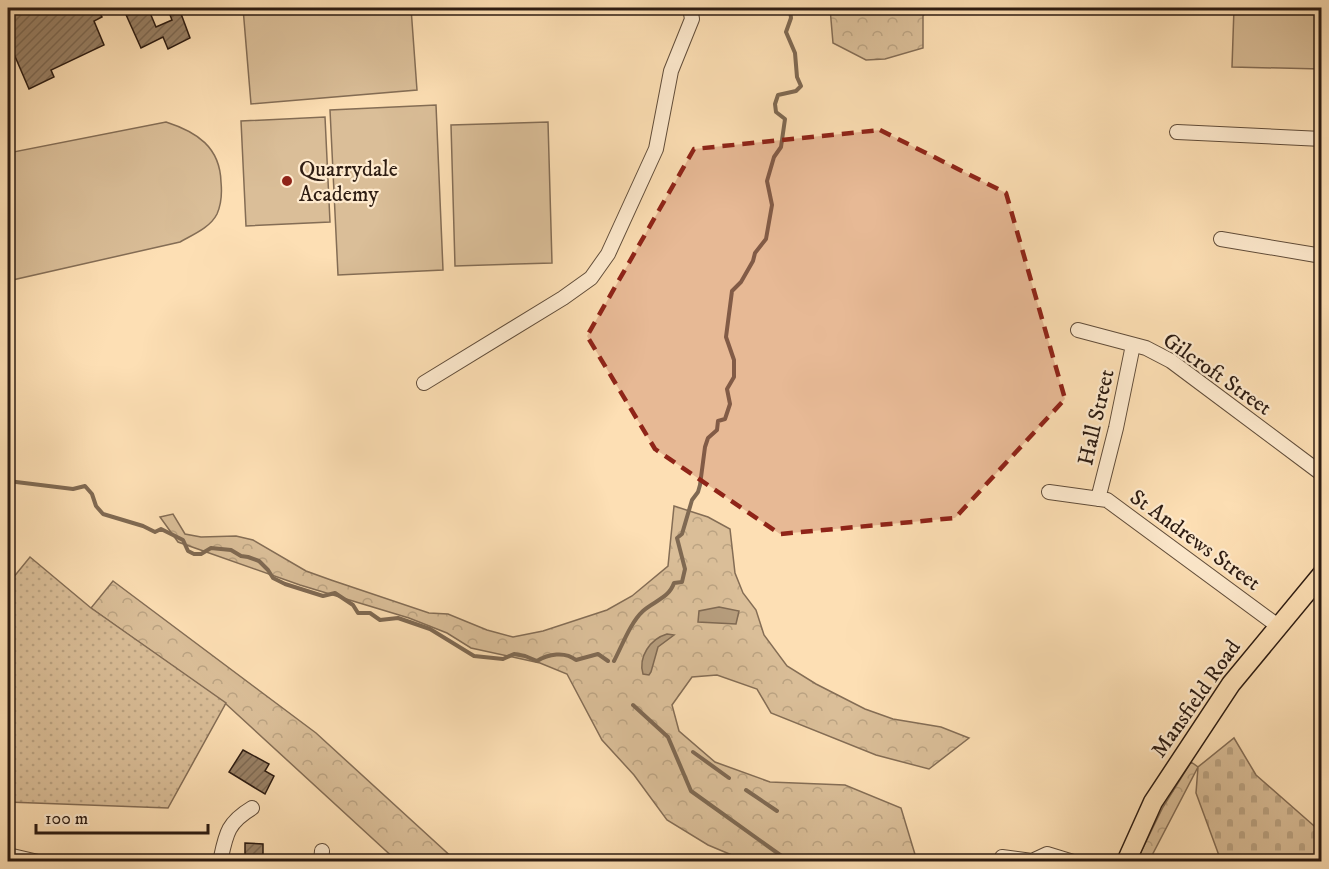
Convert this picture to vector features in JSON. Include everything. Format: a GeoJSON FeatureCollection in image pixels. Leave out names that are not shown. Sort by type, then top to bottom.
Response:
{"type":"FeatureCollection","features":[{"type":"Feature","properties":{"kind":"main road","name":"Mansfield Road"},"geometry":{"type":"LineString","coordinates":[[1126,861],[1133,842],[1159,792],[1231,684],[1322,574]]}},
{"type":"Feature","properties":{"kind":"street"},"geometry":{"type":"LineString","coordinates":[[424,383],[563,298],[591,278],[608,254],[656,149],[671,71],[692,20],[690,8]]}},
{"type":"Feature","properties":{"kind":"street"},"geometry":{"type":"LineString","coordinates":[[1177,132],[1322,139]]}},
{"type":"Feature","properties":{"kind":"street"},"geometry":{"type":"LineString","coordinates":[[1221,239],[1322,256]]}},
{"type":"Feature","properties":{"kind":"street","name":"Gilcroft Street"},"geometry":{"type":"LineString","coordinates":[[1078,330],[1146,348],[1171,361],[1322,474]]}},
{"type":"Feature","properties":{"kind":"street","name":"Hall Street"},"geometry":{"type":"LineString","coordinates":[[1098,499],[1116,428],[1133,345]]}},
{"type":"Feature","properties":{"kind":"street","name":"St Andrews Street"},"geometry":{"type":"LineString","coordinates":[[1049,492],[1107,500],[1278,626]]}},
{"type":"Feature","properties":{"kind":"street"},"geometry":{"type":"LineString","coordinates":[[220,861],[227,830],[244,808]]}},
{"type":"Feature","properties":{"kind":"street"},"geometry":{"type":"LineString","coordinates":[[1002,856],[1032,861],[1047,854],[1072,861]]}},
{"type":"Feature","properties":{"kind":"street"},"geometry":{"type":"LineString","coordinates":[[8,855],[38,861]]}},
{"type":"Feature","properties":{"kind":"street"},"geometry":{"type":"LineString","coordinates":[[137,861],[169,861]]}},
{"type":"Feature","properties":{"kind":"highlighted area"},"geometry":{"type":"Polygon","coordinates":[[[880,130],[1006,193],[1065,399],[955,518],[780,534],[655,449],[587,336],[694,149],[880,130]]]}},
{"type":"Feature","properties":{"kind":"green space"},"geometry":{"type":"Polygon","coordinates":[[[243,8],[411,8],[417,90],[251,104],[243,8]]]}},
{"type":"Feature","properties":{"kind":"green space"},"geometry":{"type":"Polygon","coordinates":[[[830,8],[929,8],[923,16],[923,48],[885,59],[866,60],[833,43],[830,8]]]}},
{"type":"Feature","properties":{"kind":"green space"},"geometry":{"type":"Polygon","coordinates":[[[1234,8],[1321,8],[1321,69],[1232,67],[1234,8]]]}},
{"type":"Feature","properties":{"kind":"green space"},"geometry":{"type":"Polygon","coordinates":[[[436,105],[443,270],[338,275],[330,110],[436,105]]]}},
{"type":"Feature","properties":{"kind":"green space"},"geometry":{"type":"Polygon","coordinates":[[[325,117],[330,222],[246,226],[241,121],[325,117]]]}},
{"type":"Feature","properties":{"kind":"green space"},"geometry":{"type":"Polygon","coordinates":[[[166,122],[197,136],[211,150],[216,159],[220,170],[221,198],[214,219],[200,231],[180,242],[8,281],[8,153],[166,122]]]}},
{"type":"Feature","properties":{"kind":"green space"},"geometry":{"type":"Polygon","coordinates":[[[548,122],[552,263],[455,266],[451,125],[548,122]]]}},
{"type":"Feature","properties":{"kind":"green space"},"geometry":{"type":"Polygon","coordinates":[[[674,506],[708,517],[730,529],[735,573],[743,593],[756,610],[764,635],[787,666],[865,709],[893,719],[941,727],[969,738],[929,769],[876,755],[771,713],[757,689],[717,675],[692,677],[672,705],[679,731],[715,762],[770,782],[845,785],[901,808],[917,861],[746,861],[708,845],[667,820],[634,775],[602,740],[567,674],[540,663],[471,648],[447,633],[409,618],[300,585],[178,542],[160,517],[173,514],[185,534],[201,537],[236,536],[253,540],[306,571],[429,613],[448,614],[487,630],[513,637],[543,631],[607,610],[632,596],[668,566],[674,506]]]}},
{"type":"Feature","properties":{"kind":"green space"},"geometry":{"type":"Polygon","coordinates":[[[30,557],[91,608],[226,703],[168,808],[8,802],[8,584],[30,557]]]}},
{"type":"Feature","properties":{"kind":"green space"},"geometry":{"type":"Polygon","coordinates":[[[113,581],[316,733],[456,861],[397,861],[226,704],[91,608],[113,581]]]}},
{"type":"Feature","properties":{"kind":"green space"},"geometry":{"type":"Polygon","coordinates":[[[1234,738],[1256,775],[1321,832],[1321,861],[1221,861],[1196,793],[1198,767],[1234,738]]]}},
{"type":"Feature","properties":{"kind":"green space"},"geometry":{"type":"Polygon","coordinates":[[[1191,762],[1198,767],[1149,861],[1136,862],[1163,807],[1191,762]]]}},
{"type":"Feature","properties":{"kind":"shaded area"},"geometry":{"type":"Polygon","coordinates":[[[719,607],[739,611],[736,624],[698,622],[699,611],[719,607]]]}},
{"type":"Feature","properties":{"kind":"shaded area"},"geometry":{"type":"Polygon","coordinates":[[[667,634],[674,635],[658,647],[649,675],[643,674],[642,661],[647,649],[655,640],[667,634]]]}},
{"type":"Feature","properties":{"kind":"building"},"geometry":{"type":"Polygon","coordinates":[[[8,8],[97,8],[102,17],[94,21],[104,45],[51,70],[54,77],[29,89],[8,40],[8,8]]]}},
{"type":"Feature","properties":{"kind":"building"},"geometry":{"type":"Polygon","coordinates":[[[123,8],[148,8],[156,27],[172,20],[170,15],[180,11],[190,38],[168,49],[163,37],[141,48],[123,8]]]}},
{"type":"Feature","properties":{"kind":"building"},"geometry":{"type":"Polygon","coordinates":[[[243,750],[269,764],[265,771],[274,776],[265,794],[229,772],[243,750]]]}},
{"type":"Feature","properties":{"kind":"building"},"geometry":{"type":"Polygon","coordinates":[[[245,843],[263,844],[263,855],[245,856],[245,843]]]}},
{"type":"Feature","properties":{"kind":"waterway"},"geometry":{"type":"LineString","coordinates":[[614,661],[638,616],[665,596],[674,583],[682,582],[685,569],[677,538],[682,534],[692,500],[698,492],[708,438],[717,430],[718,421],[725,419],[730,404],[727,389],[734,377],[734,360],[726,337],[732,291],[741,282],[755,253],[766,239],[772,205],[767,181],[774,157],[781,147],[785,119],[776,112],[775,104],[778,95],[796,91],[801,86],[797,77],[795,53],[786,32],[791,18],[790,9],[799,8]]}},
{"type":"Feature","properties":{"kind":"waterway"},"geometry":{"type":"LineString","coordinates":[[8,481],[73,489],[85,486],[103,514],[155,532],[161,529],[183,540],[188,551],[194,554],[201,554],[211,548],[231,550],[241,556],[259,561],[273,578],[285,584],[323,596],[335,593],[353,605],[358,613],[370,613],[380,620],[398,618],[430,629],[474,656],[503,659],[514,654],[537,661],[556,654],[567,655],[576,660],[598,654],[608,661]]}},
{"type":"Feature","properties":{"kind":"waterway"},"geometry":{"type":"LineString","coordinates":[[633,705],[668,737],[691,791],[790,862]]}},
{"type":"Feature","properties":{"kind":"waterway"},"geometry":{"type":"LineString","coordinates":[[693,752],[729,778]]}},
{"type":"Feature","properties":{"kind":"waterway"},"geometry":{"type":"LineString","coordinates":[[746,790],[777,811]]}},
{"type":"Feature","properties":{"kind":"place","name":"Quarrydale Academy"},"geometry":{"type":"Point","coordinates":[287,181]}}]}
